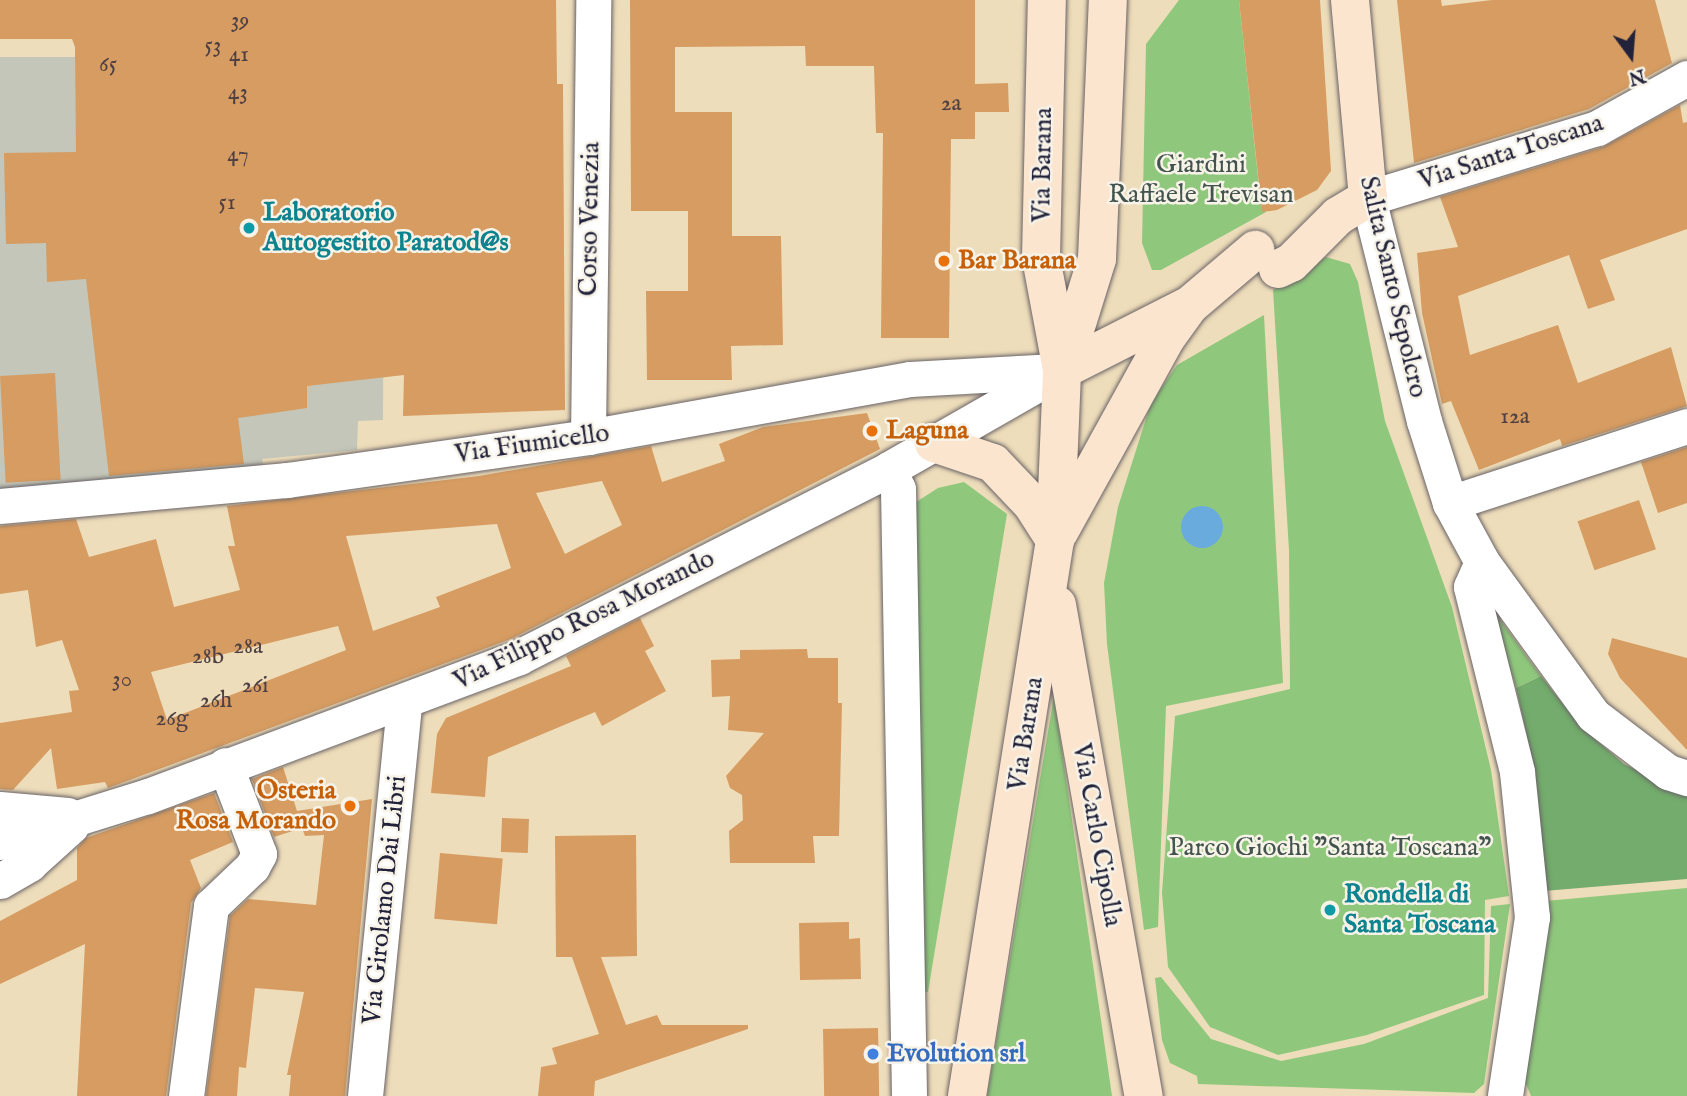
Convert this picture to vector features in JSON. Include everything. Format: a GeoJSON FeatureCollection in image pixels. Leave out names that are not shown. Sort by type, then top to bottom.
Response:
{"type":"FeatureCollection","features":[{"type":"Feature","properties":{"kind":"main road","name":"Via Barana"},"geometry":{"type":"LineString","coordinates":[[967,1096],[1053,557],[1062,370],[1041,258],[1047,0]]}},
{"type":"Feature","properties":{"kind":"main road","name":"Via Barana"},"geometry":{"type":"LineString","coordinates":[[1062,370],[1097,258],[1108,0]]}},
{"type":"Feature","properties":{"kind":"main road","name":"Salita Santo Sepolcro"},"geometry":{"type":"LineString","coordinates":[[1350,0],[1353,207]]}},
{"type":"Feature","properties":{"kind":"main road"},"geometry":{"type":"LineString","coordinates":[[1062,370],[1189,306],[1267,259],[1292,263],[1353,207]]}},
{"type":"Feature","properties":{"kind":"main road"},"geometry":{"type":"LineString","coordinates":[[1053,557],[1167,338],[1189,306]]}},
{"type":"Feature","properties":{"kind":"main road"},"geometry":{"type":"LineString","coordinates":[[934,443],[993,463],[1032,504],[1053,557]]}},
{"type":"Feature","properties":{"kind":"main road","name":"Via Carlo Cipolla"},"geometry":{"type":"LineString","coordinates":[[1053,557],[1144,1096]]}},
{"type":"Feature","properties":{"kind":"street","name":"Corso Venezia"},"geometry":{"type":"LineString","coordinates":[[587,437],[593,0]]}},
{"type":"Feature","properties":{"kind":"street","name":"Via Santa Toscana"},"geometry":{"type":"LineString","coordinates":[[1353,207],[1597,128],[1687,78]]}},
{"type":"Feature","properties":{"kind":"street","name":"Salita Santo Sepolcro"},"geometry":{"type":"LineString","coordinates":[[1353,207],[1402,338],[1450,503],[1482,562],[1593,715],[1668,772],[1687,778]]}},
{"type":"Feature","properties":{"kind":"street","name":"Via Fiumicello"},"geometry":{"type":"LineString","coordinates":[[0,506],[287,480],[587,437],[909,379],[1062,370]]}},
{"type":"Feature","properties":{"kind":"street","name":"Via Filippo Rosa Morando"},"geometry":{"type":"LineString","coordinates":[[0,842],[82,817],[404,704],[519,657],[889,469],[1062,370]]}},
{"type":"Feature","properties":{"kind":"street"},"geometry":{"type":"LineString","coordinates":[[1450,503],[1687,426]]}},
{"type":"Feature","properties":{"kind":"street"},"geometry":{"type":"LineString","coordinates":[[889,469],[898,489],[909,1096]]}},
{"type":"Feature","properties":{"kind":"street"},"geometry":{"type":"LineString","coordinates":[[1482,562],[1471,587],[1517,772],[1532,917],[1505,1096]]}},
{"type":"Feature","properties":{"kind":"street","name":"Via Girolamo Dai Libri"},"geometry":{"type":"LineString","coordinates":[[365,1096],[404,704]]}},
{"type":"Feature","properties":{"kind":"street"},"geometry":{"type":"LineString","coordinates":[[186,1096],[211,906],[252,867],[259,854],[225,765]]}},
{"type":"Feature","properties":{"kind":"street","name":"Via Filippo Rosa Morando"},"geometry":{"type":"LineString","coordinates":[[0,809],[82,817]]}},
{"type":"Feature","properties":{"kind":"street","name":"Via Filippo Rosa Morando"},"geometry":{"type":"LineString","coordinates":[[0,881],[29,864],[82,817]]}},
{"type":"Feature","properties":{"kind":"shaded area"},"geometry":{"type":"Polygon","coordinates":[[[0,57],[217,57],[384,212],[383,420],[358,421],[357,450],[262,459],[265,476],[0,498],[0,57]]]}},
{"type":"Feature","properties":{"kind":"green space","name":"Giardini Raffaele Trevisan"},"geometry":{"type":"Polygon","coordinates":[[[1179,0],[1239,0],[1261,205],[1266,212],[1161,270],[1152,270],[1142,243],[1146,44],[1179,0]]]}},
{"type":"Feature","properties":{"kind":"green space","name":"Parco Giochi \"Santa Toscana\""},"geometry":{"type":"Polygon","coordinates":[[[1326,257],[1350,264],[1358,282],[1385,421],[1452,607],[1491,770],[1509,896],[1485,900],[1484,995],[1367,1035],[1278,1055],[1210,1027],[1168,967],[1162,893],[1175,716],[1290,689],[1289,550],[1273,290],[1326,257]]]}},
{"type":"Feature","properties":{"kind":"green space"},"geometry":{"type":"Polygon","coordinates":[[[1264,315],[1283,683],[1166,706],[1158,927],[1144,930],[1107,644],[1104,583],[1118,507],[1151,403],[1177,365],[1264,315]]]}},
{"type":"Feature","properties":{"kind":"green space"},"geometry":{"type":"Polygon","coordinates":[[[964,482],[1007,514],[928,992],[920,992],[913,504],[938,488],[964,482]]]}},
{"type":"Feature","properties":{"kind":"green space"},"geometry":{"type":"Polygon","coordinates":[[[1490,606],[1541,676],[1516,688],[1490,606]]]}},
{"type":"Feature","properties":{"kind":"green space"},"geometry":{"type":"Polygon","coordinates":[[[1541,676],[1581,727],[1624,764],[1687,795],[1687,879],[1544,891],[1531,754],[1516,688],[1541,676]]]}},
{"type":"Feature","properties":{"kind":"green space"},"geometry":{"type":"Polygon","coordinates":[[[1054,696],[1112,1096],[987,1096],[1054,696]]]}},
{"type":"Feature","properties":{"kind":"green space"},"geometry":{"type":"Polygon","coordinates":[[[1687,888],[1687,1096],[1531,1096],[1524,1079],[1546,901],[1687,888]]]}},
{"type":"Feature","properties":{"kind":"green space"},"geometry":{"type":"Polygon","coordinates":[[[1510,904],[1484,1084],[1474,1093],[1198,1084],[1197,1076],[1170,1063],[1162,1040],[1155,978],[1161,977],[1211,1039],[1281,1061],[1364,1044],[1488,998],[1491,906],[1510,904]]]}},
{"type":"Feature","properties":{"kind":"water"},"geometry":{"type":"Polygon","coordinates":[[[1202,506],[1217,512],[1223,527],[1217,542],[1202,548],[1187,542],[1181,527],[1187,512],[1202,506]]]}},
{"type":"Feature","properties":{"kind":"building"},"geometry":{"type":"Polygon","coordinates":[[[0,0],[556,0],[557,84],[563,84],[565,410],[403,416],[404,375],[307,386],[307,408],[238,418],[244,464],[109,476],[86,279],[47,282],[46,243],[6,244],[4,153],[76,152],[75,47],[72,39],[0,39],[0,0]]]}},
{"type":"Feature","properties":{"kind":"building"},"geometry":{"type":"Polygon","coordinates":[[[630,0],[975,0],[975,84],[1008,83],[1009,112],[975,112],[975,139],[951,139],[949,338],[881,338],[883,133],[876,133],[874,66],[806,66],[805,46],[675,47],[675,112],[732,112],[732,236],[781,236],[783,345],[731,346],[732,380],[647,380],[646,291],[688,291],[688,211],[631,211],[630,0]]]}},
{"type":"Feature","properties":{"kind":"building"},"geometry":{"type":"Polygon","coordinates":[[[1239,0],[1320,0],[1331,171],[1317,190],[1277,210],[1262,212],[1239,0]]]}},
{"type":"Feature","properties":{"kind":"building"},"geometry":{"type":"Polygon","coordinates":[[[1397,0],[1441,0],[1442,6],[1492,0],[1655,0],[1672,63],[1589,109],[1414,163],[1397,0]]]}},
{"type":"Feature","properties":{"kind":"building"},"geometry":{"type":"Polygon","coordinates":[[[1680,105],[1683,123],[1687,122],[1687,229],[1600,260],[1615,300],[1588,309],[1569,255],[1458,296],[1470,355],[1558,325],[1578,383],[1671,347],[1687,406],[1562,446],[1560,439],[1479,470],[1451,401],[1442,404],[1422,313],[1417,253],[1458,247],[1440,197],[1603,147],[1680,105]]]}},
{"type":"Feature","properties":{"kind":"building"},"geometry":{"type":"Polygon","coordinates":[[[55,373],[61,480],[6,483],[0,376],[55,373]]]}},
{"type":"Feature","properties":{"kind":"building"},"geometry":{"type":"Polygon","coordinates":[[[867,413],[880,449],[511,639],[108,788],[105,782],[57,789],[51,748],[13,790],[0,789],[0,723],[72,712],[69,691],[79,690],[62,640],[36,647],[28,590],[0,594],[0,526],[76,519],[89,557],[156,539],[174,607],[240,590],[228,546],[235,546],[227,506],[479,476],[651,446],[662,482],[725,461],[719,444],[763,427],[867,413]],[[602,481],[536,493],[565,554],[622,525],[602,481]],[[497,524],[346,536],[373,631],[440,607],[436,597],[511,568],[497,524]],[[338,626],[151,672],[167,720],[346,650],[338,626]]]}},
{"type":"Feature","properties":{"kind":"building"},"geometry":{"type":"Polygon","coordinates":[[[1687,447],[1687,503],[1658,513],[1641,462],[1687,447]]]}},
{"type":"Feature","properties":{"kind":"building"},"geometry":{"type":"Polygon","coordinates":[[[1639,500],[1656,549],[1594,570],[1578,521],[1639,500]]]}},
{"type":"Feature","properties":{"kind":"building"},"geometry":{"type":"Polygon","coordinates":[[[640,618],[654,646],[645,651],[666,691],[602,726],[595,712],[488,757],[485,797],[431,793],[437,734],[446,718],[571,666],[566,656],[640,618]]]}},
{"type":"Feature","properties":{"kind":"building"},"geometry":{"type":"Polygon","coordinates":[[[1612,638],[1687,658],[1687,750],[1620,678],[1608,654],[1612,638]]]}},
{"type":"Feature","properties":{"kind":"building"},"geometry":{"type":"Polygon","coordinates":[[[807,649],[808,658],[838,658],[838,703],[842,703],[839,836],[813,836],[815,863],[730,863],[729,831],[743,820],[742,795],[730,788],[726,776],[764,733],[728,730],[730,696],[712,697],[711,660],[740,659],[740,650],[807,649]]]}},
{"type":"Feature","properties":{"kind":"building"},"geometry":{"type":"Polygon","coordinates":[[[283,767],[297,811],[372,799],[345,1096],[289,1096],[291,1075],[287,1075],[304,992],[255,988],[246,1068],[239,1067],[237,1096],[206,1096],[230,916],[248,899],[316,905],[324,835],[305,836],[302,828],[274,837],[252,779],[283,767]]]}},
{"type":"Feature","properties":{"kind":"building"},"geometry":{"type":"Polygon","coordinates":[[[214,793],[233,842],[190,860],[201,888],[191,903],[166,1096],[77,1096],[85,944],[0,984],[0,921],[77,880],[77,848],[86,838],[214,793]]]}},
{"type":"Feature","properties":{"kind":"building"},"geometry":{"type":"Polygon","coordinates":[[[502,818],[529,819],[528,853],[501,852],[502,818]]]}},
{"type":"Feature","properties":{"kind":"building"},"geometry":{"type":"Polygon","coordinates":[[[636,835],[637,956],[601,957],[626,1025],[657,1015],[662,1025],[748,1025],[748,1029],[595,1081],[594,1096],[538,1096],[541,1067],[557,1064],[552,1048],[599,1034],[572,957],[556,957],[555,836],[636,835]]]}},
{"type":"Feature","properties":{"kind":"building"},"geometry":{"type":"Polygon","coordinates":[[[440,853],[503,858],[497,924],[434,919],[440,853]]]}},
{"type":"Feature","properties":{"kind":"building"},"geometry":{"type":"Polygon","coordinates":[[[849,922],[849,939],[860,938],[861,979],[800,980],[799,923],[849,922]]]}},
{"type":"Feature","properties":{"kind":"building"},"geometry":{"type":"Polygon","coordinates":[[[878,1028],[879,1096],[824,1096],[823,1029],[878,1028]]]}},
{"type":"Feature","properties":{"kind":"place","name":"Laboratorio Autogestito Paratod@s"},"geometry":{"type":"Point","coordinates":[249,228]}},
{"type":"Feature","properties":{"kind":"place","name":"Bar Barana"},"geometry":{"type":"Point","coordinates":[944,261]}},
{"type":"Feature","properties":{"kind":"place","name":"Laguna"},"geometry":{"type":"Point","coordinates":[872,431]}},
{"type":"Feature","properties":{"kind":"place","name":"Osteria Rosa Morando"},"geometry":{"type":"Point","coordinates":[350,806]}},
{"type":"Feature","properties":{"kind":"place","name":"Rondella di Santa Toscana"},"geometry":{"type":"Point","coordinates":[1330,910]}},
{"type":"Feature","properties":{"kind":"place","name":"Evolution srl"},"geometry":{"type":"Point","coordinates":[873,1054]}}]}
